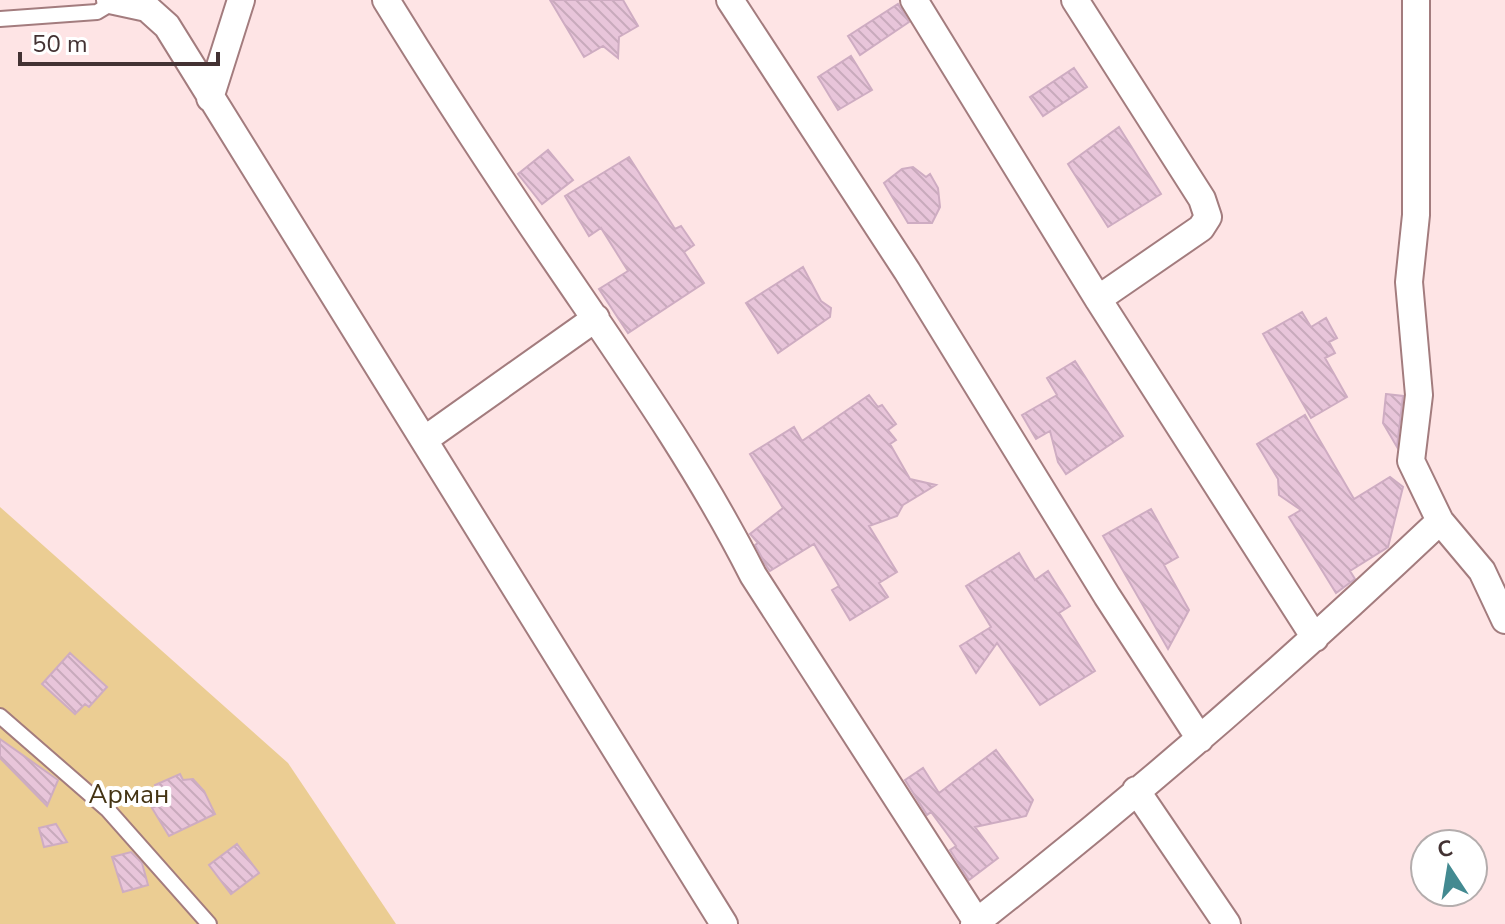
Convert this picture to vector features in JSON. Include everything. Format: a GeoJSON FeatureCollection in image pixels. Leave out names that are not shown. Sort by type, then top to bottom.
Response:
{"type":"FeatureCollection","features":[{"type":"Feature","properties":{"kind":"street"},"geometry":{"type":"LineString","coordinates":[[210,98],[241,0]]}},
{"type":"Feature","properties":{"kind":"street"},"geometry":{"type":"LineString","coordinates":[[386,0],[495,172],[596,318],[723,514],[753,575],[976,923],[1200,739],[1315,638],[1440,521]]}},
{"type":"Feature","properties":{"kind":"street"},"geometry":{"type":"LineString","coordinates":[[730,0],[907,271],[1107,596],[1200,739]]}},
{"type":"Feature","properties":{"kind":"street"},"geometry":{"type":"LineString","coordinates":[[914,0],[1279,587],[1315,638]]}},
{"type":"Feature","properties":{"kind":"street"},"geometry":{"type":"LineString","coordinates":[[1075,0],[1202,199],[1208,217],[1201,228],[1098,299]]}},
{"type":"Feature","properties":{"kind":"street"},"geometry":{"type":"LineString","coordinates":[[1416,0],[1416,215],[1409,282],[1419,395],[1411,461],[1440,521],[1482,571],[1505,620]]}},
{"type":"Feature","properties":{"kind":"street"},"geometry":{"type":"LineString","coordinates":[[111,1],[147,8],[167,26],[724,924]]}},
{"type":"Feature","properties":{"kind":"street"},"geometry":{"type":"LineString","coordinates":[[424,440],[596,318]]}},
{"type":"Feature","properties":{"kind":"street"},"geometry":{"type":"LineString","coordinates":[[1136,790],[1227,924]]}},
{"type":"Feature","properties":{"kind":"lane"},"geometry":{"type":"LineString","coordinates":[[0,19],[97,12],[111,1]]}},
{"type":"Feature","properties":{"kind":"lane"},"geometry":{"type":"LineString","coordinates":[[0,716],[108,810],[209,924]]}},
{"type":"Feature","properties":{"kind":"green space","name":"Арман"},"geometry":{"type":"Polygon","coordinates":[[[0,507],[288,763],[396,924],[0,924],[0,507]]]}},
{"type":"Feature","properties":{"kind":"building"},"geometry":{"type":"Polygon","coordinates":[[[550,0],[623,0],[638,26],[619,37],[618,58],[603,46],[584,57],[550,0]]]}},
{"type":"Feature","properties":{"kind":"building"},"geometry":{"type":"Polygon","coordinates":[[[898,4],[909,22],[860,55],[848,36],[898,4]]]}},
{"type":"Feature","properties":{"kind":"building"},"geometry":{"type":"Polygon","coordinates":[[[851,56],[872,90],[838,110],[818,77],[851,56]]]}},
{"type":"Feature","properties":{"kind":"building"},"geometry":{"type":"Polygon","coordinates":[[[1074,68],[1087,87],[1043,116],[1030,97],[1074,68]]]}},
{"type":"Feature","properties":{"kind":"building"},"geometry":{"type":"Polygon","coordinates":[[[1119,127],[1161,194],[1108,227],[1068,164],[1119,127]]]}},
{"type":"Feature","properties":{"kind":"building"},"geometry":{"type":"Polygon","coordinates":[[[548,150],[573,180],[542,204],[518,174],[548,150]]]}},
{"type":"Feature","properties":{"kind":"building"},"geometry":{"type":"Polygon","coordinates":[[[629,157],[675,229],[681,226],[694,245],[684,252],[704,283],[628,333],[599,289],[628,271],[601,228],[589,236],[565,196],[629,157]]]}},
{"type":"Feature","properties":{"kind":"building"},"geometry":{"type":"Polygon","coordinates":[[[913,167],[926,177],[930,174],[938,188],[940,207],[932,223],[908,223],[884,183],[902,169],[913,167]]]}},
{"type":"Feature","properties":{"kind":"building"},"geometry":{"type":"Polygon","coordinates":[[[803,267],[821,301],[831,308],[830,317],[778,353],[746,303],[803,267]]]}},
{"type":"Feature","properties":{"kind":"building"},"geometry":{"type":"Polygon","coordinates":[[[1302,312],[1311,327],[1326,318],[1337,338],[1329,342],[1335,353],[1325,358],[1347,397],[1311,418],[1263,334],[1302,312]]]}},
{"type":"Feature","properties":{"kind":"building"},"geometry":{"type":"Polygon","coordinates":[[[1075,361],[1123,436],[1066,474],[1058,462],[1050,431],[1036,439],[1022,415],[1057,395],[1047,378],[1075,361]]]}},
{"type":"Feature","properties":{"kind":"building"},"geometry":{"type":"Polygon","coordinates":[[[1386,394],[1403,396],[1397,447],[1383,423],[1386,394]]]}},
{"type":"Feature","properties":{"kind":"building"},"geometry":{"type":"Polygon","coordinates":[[[869,395],[878,407],[882,405],[896,424],[888,430],[896,440],[890,444],[910,479],[936,485],[903,505],[897,516],[869,526],[897,572],[879,583],[888,597],[850,620],[832,590],[839,586],[814,544],[770,571],[767,567],[755,545],[758,543],[750,534],[783,508],[750,454],[794,427],[802,441],[869,395]]]}},
{"type":"Feature","properties":{"kind":"building"},"geometry":{"type":"Polygon","coordinates":[[[1305,415],[1354,499],[1390,477],[1403,487],[1388,547],[1350,571],[1355,579],[1336,593],[1289,517],[1301,510],[1279,495],[1278,479],[1257,444],[1305,415]]]}},
{"type":"Feature","properties":{"kind":"building"},"geometry":{"type":"Polygon","coordinates":[[[1151,509],[1178,557],[1164,565],[1189,610],[1168,649],[1103,536],[1151,509]]]}},
{"type":"Feature","properties":{"kind":"building"},"geometry":{"type":"Polygon","coordinates":[[[1019,553],[1035,580],[1048,571],[1070,606],[1059,613],[1095,671],[1040,705],[997,643],[976,673],[960,646],[991,627],[966,586],[1019,553]]]}},
{"type":"Feature","properties":{"kind":"building"},"geometry":{"type":"Polygon","coordinates":[[[70,653],[107,687],[89,707],[85,704],[75,714],[42,684],[70,653]]]}},
{"type":"Feature","properties":{"kind":"building"},"geometry":{"type":"Polygon","coordinates":[[[0,739],[58,780],[47,806],[0,758],[0,739]]]}},
{"type":"Feature","properties":{"kind":"building"},"geometry":{"type":"Polygon","coordinates":[[[996,750],[1033,800],[1026,816],[975,827],[998,858],[969,880],[950,850],[956,846],[931,812],[927,815],[905,780],[923,768],[939,793],[996,750]]]}},
{"type":"Feature","properties":{"kind":"building"},"geometry":{"type":"Polygon","coordinates":[[[180,774],[183,780],[193,779],[204,791],[215,814],[169,836],[152,808],[163,803],[155,785],[180,774]]]}},
{"type":"Feature","properties":{"kind":"building"},"geometry":{"type":"Polygon","coordinates":[[[56,824],[67,842],[44,847],[39,828],[56,824]]]}},
{"type":"Feature","properties":{"kind":"building"},"geometry":{"type":"Polygon","coordinates":[[[237,844],[259,873],[231,894],[209,865],[237,844]]]}},
{"type":"Feature","properties":{"kind":"building"},"geometry":{"type":"Polygon","coordinates":[[[131,852],[142,863],[148,885],[123,892],[112,857],[131,852]]]}}]}
